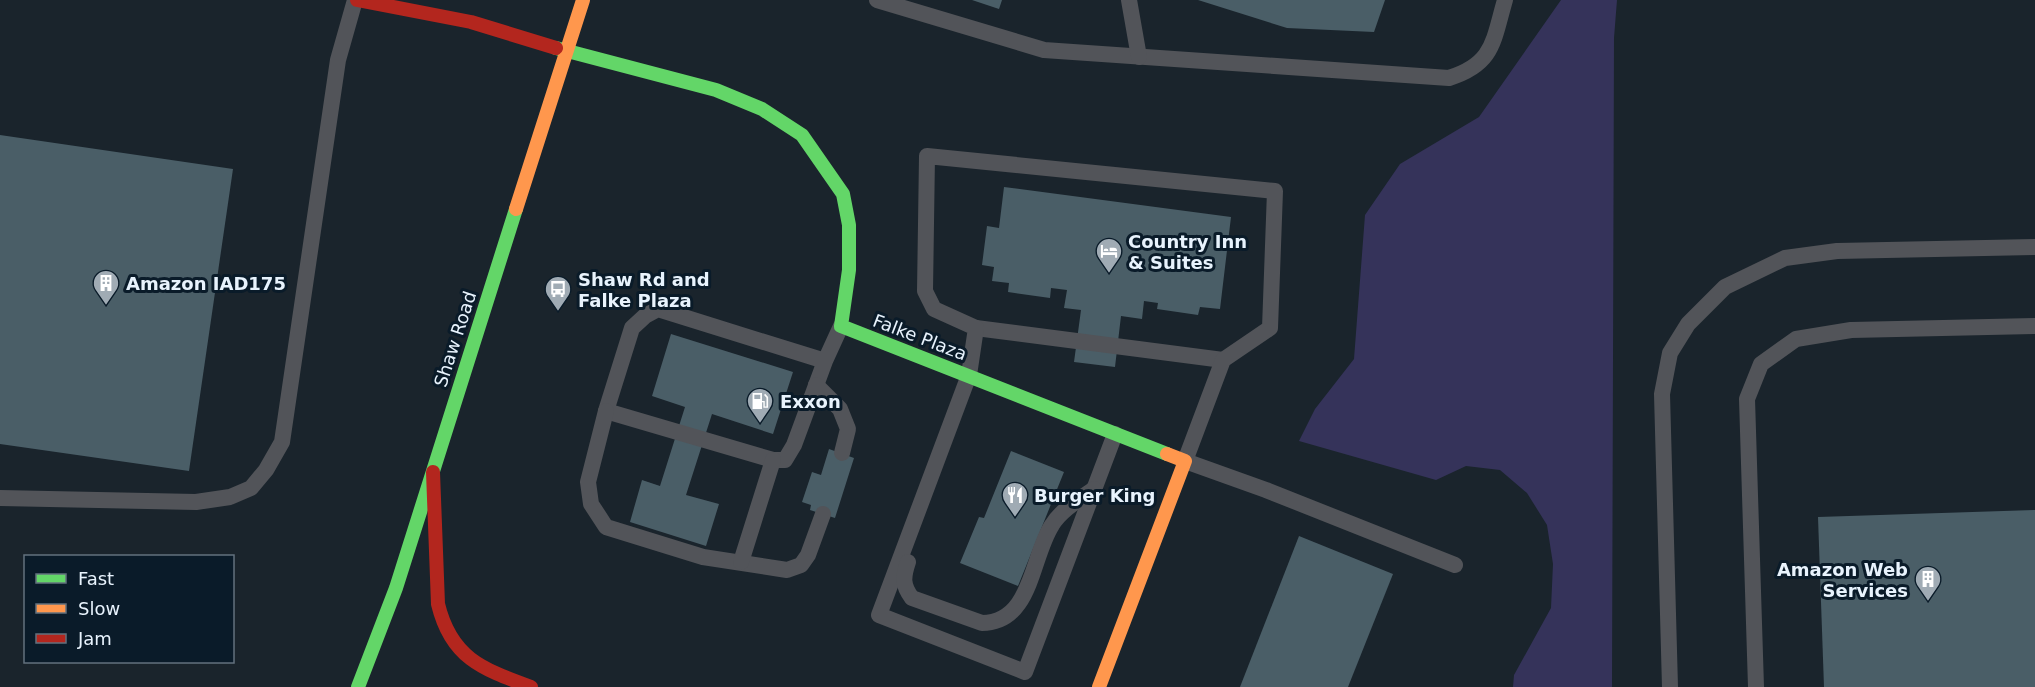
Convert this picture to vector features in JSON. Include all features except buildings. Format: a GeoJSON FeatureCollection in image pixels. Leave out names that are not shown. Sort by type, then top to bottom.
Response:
{"type":"FeatureCollection","features":[{"type":"Feature","properties":{"kind":"street"},"geometry":{"type":"LineString","coordinates":[[356,0],[471,22],[567,51],[716,90],[762,109],[802,135],[843,194],[849,225],[849,270],[841,326]]}},
{"type":"Feature","properties":{"kind":"street","name":"Shaw Road"},"geometry":{"type":"LineString","coordinates":[[358,687],[373,653],[417,526],[432,472],[583,0]]}},
{"type":"Feature","properties":{"kind":"street","name":"Falke Plaza"},"geometry":{"type":"LineString","coordinates":[[841,326],[1185,461]]}},
{"type":"Feature","properties":{"kind":"street"},"geometry":{"type":"LineString","coordinates":[[1099,687],[1185,461]]}},
{"type":"Feature","properties":{"kind":"street"},"geometry":{"type":"LineString","coordinates":[[432,472],[438,604],[446,633],[458,649],[482,667],[531,687]]}},
{"type":"Feature","properties":{"kind":"lane"},"geometry":{"type":"LineString","coordinates":[[0,498],[196,502],[230,497],[251,488],[266,470],[282,442],[338,60],[356,0]]}},
{"type":"Feature","properties":{"kind":"lane"},"geometry":{"type":"LineString","coordinates":[[877,0],[1044,50],[1449,78],[1466,73],[1481,63],[1491,48],[1505,0]]}},
{"type":"Feature","properties":{"kind":"lane"},"geometry":{"type":"LineString","coordinates":[[1129,0],[1139,57]]}},
{"type":"Feature","properties":{"kind":"lane"},"geometry":{"type":"LineString","coordinates":[[1223,360],[976,328],[934,309],[925,291],[927,156],[1275,191],[1270,328],[1223,360],[1185,461],[1266,490],[1455,565]]}},
{"type":"Feature","properties":{"kind":"lane"},"geometry":{"type":"LineString","coordinates":[[1670,687],[1662,394],[1670,353],[1688,324],[1725,287],[1785,258],[1838,251],[2035,247]]}},
{"type":"Feature","properties":{"kind":"lane"},"geometry":{"type":"LineString","coordinates":[[823,514],[812,547],[801,565],[788,570],[703,556],[606,527],[591,504],[588,482],[606,411],[632,328],[645,316],[658,309],[825,362]]}},
{"type":"Feature","properties":{"kind":"lane"},"geometry":{"type":"LineString","coordinates":[[606,411],[773,460],[785,460],[841,326]]}},
{"type":"Feature","properties":{"kind":"lane"},"geometry":{"type":"LineString","coordinates":[[1756,687],[1747,399],[1761,364],[1796,339],[1851,330],[2035,326]]}},
{"type":"Feature","properties":{"kind":"lane"},"geometry":{"type":"LineString","coordinates":[[976,328],[969,375],[879,615],[1024,672],[1115,434]]}},
{"type":"Feature","properties":{"kind":"lane"},"geometry":{"type":"LineString","coordinates":[[816,385],[840,409],[848,429],[842,453]]}},
{"type":"Feature","properties":{"kind":"lane"},"geometry":{"type":"LineString","coordinates":[[741,562],[773,460]]}},
{"type":"Feature","properties":{"kind":"lane"},"geometry":{"type":"LineString","coordinates":[[937,460],[934,489],[903,579],[905,589],[912,598],[982,623],[993,623],[1016,608],[1052,524],[1095,488]]}},
{"type":"Feature","properties":{"kind":"shaded area"},"geometry":{"type":"Polygon","coordinates":[[[1561,0],[1617,0],[1614,38],[1612,687],[1513,687],[1514,675],[1551,608],[1553,564],[1547,525],[1527,493],[1500,470],[1466,466],[1436,480],[1299,441],[1315,409],[1354,359],[1365,215],[1400,164],[1479,117],[1561,0]]]}},
{"type":"Feature","properties":{"kind":"traffic: fast"},"geometry":{"type":"LineString","coordinates":[[556,48],[716,90],[762,109],[802,135],[843,194],[849,225],[849,270],[841,326],[1167,454]]}},
{"type":"Feature","properties":{"kind":"traffic: fast"},"geometry":{"type":"LineString","coordinates":[[358,687],[396,588],[516,209]]}},
{"type":"Feature","properties":{"kind":"traffic: slow"},"geometry":{"type":"LineString","coordinates":[[516,209],[583,0]]}},
{"type":"Feature","properties":{"kind":"traffic: slow"},"geometry":{"type":"LineString","coordinates":[[1099,687],[1185,461],[1167,454]]}},
{"type":"Feature","properties":{"kind":"traffic: jam"},"geometry":{"type":"LineString","coordinates":[[357,0],[471,22],[556,48]]}},
{"type":"Feature","properties":{"kind":"traffic: jam"},"geometry":{"type":"LineString","coordinates":[[433,472],[438,604],[444,622],[451,637],[471,659],[483,667],[531,687]]}},
{"type":"Feature","properties":{"kind":"place","name":"Country Inn & Suites"},"geometry":{"type":"Point","coordinates":[1109,274]}},
{"type":"Feature","properties":{"kind":"place","name":"Amazon IAD175"},"geometry":{"type":"Point","coordinates":[106,306]}},
{"type":"Feature","properties":{"kind":"place","name":"Shaw Rd and Falke Plaza"},"geometry":{"type":"Point","coordinates":[558,312]}},
{"type":"Feature","properties":{"kind":"place","name":"Exxon"},"geometry":{"type":"Point","coordinates":[760,424]}},
{"type":"Feature","properties":{"kind":"place","name":"Burger King"},"geometry":{"type":"Point","coordinates":[1015,518]}},
{"type":"Feature","properties":{"kind":"place","name":"Amazon Web Services"},"geometry":{"type":"Point","coordinates":[1928,602]}}]}
